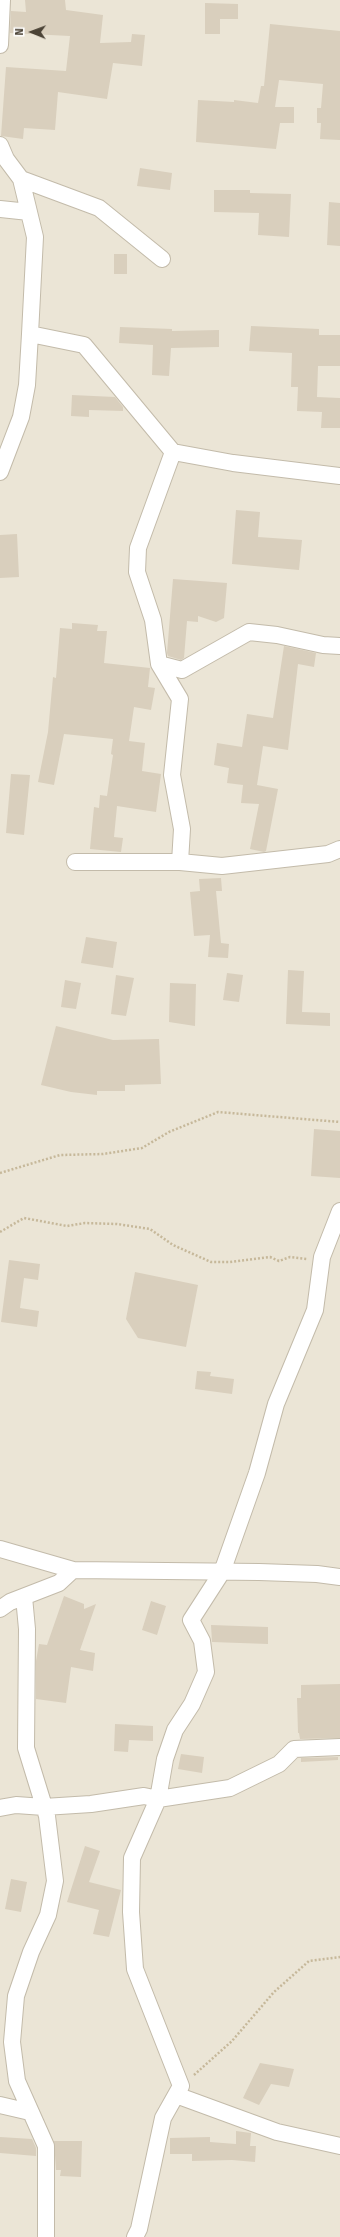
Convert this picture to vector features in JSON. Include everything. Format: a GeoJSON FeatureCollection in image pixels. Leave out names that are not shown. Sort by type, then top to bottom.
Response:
{"type":"FeatureCollection","features":[{"type":"Feature","properties":{"kind":"street"},"geometry":{"type":"LineString","coordinates":[[0,45],[2,0]]}},
{"type":"Feature","properties":{"kind":"street"},"geometry":{"type":"LineString","coordinates":[[0,145],[6,159],[21,179],[35,237],[27,385],[21,417],[0,472]]}},
{"type":"Feature","properties":{"kind":"street"},"geometry":{"type":"LineString","coordinates":[[21,179],[99,208],[162,259]]}},
{"type":"Feature","properties":{"kind":"street"},"geometry":{"type":"LineString","coordinates":[[0,209],[29,212]]}},
{"type":"Feature","properties":{"kind":"street"},"geometry":{"type":"LineString","coordinates":[[30,334],[84,345],[173,452],[233,463],[340,476]]}},
{"type":"Feature","properties":{"kind":"street"},"geometry":{"type":"LineString","coordinates":[[173,452],[138,548],[138,572],[152,620],[159,664],[180,699],[172,775],[182,828],[180,862]]}},
{"type":"Feature","properties":{"kind":"street"},"geometry":{"type":"LineString","coordinates":[[159,664],[182,670],[249,632],[277,635],[323,645],[340,646]]}},
{"type":"Feature","properties":{"kind":"street"},"geometry":{"type":"LineString","coordinates":[[74,862],[180,862],[222,866],[322,855],[340,849]]}},
{"type":"Feature","properties":{"kind":"street"},"geometry":{"type":"LineString","coordinates":[[340,1211],[322,1257],[315,1310],[276,1404],[257,1473],[222,1572],[191,1620],[202,1641],[206,1672],[192,1704],[175,1730],[165,1759],[158,1799],[132,1858],[131,1912],[135,1969],[178,2090],[277,2132],[340,2146]]}},
{"type":"Feature","properties":{"kind":"street"},"geometry":{"type":"LineString","coordinates":[[0,1549],[73,1570],[310,1574],[340,1577]]}},
{"type":"Feature","properties":{"kind":"street"},"geometry":{"type":"LineString","coordinates":[[0,1609],[24,1597],[59,1583],[73,1570]]}},
{"type":"Feature","properties":{"kind":"street"},"geometry":{"type":"LineString","coordinates":[[24,1597],[27,1629],[26,1748],[47,1816],[55,1881],[48,1915],[31,1952],[16,1996],[12,2042],[18,2082],[46,2146],[46,2237]]}},
{"type":"Feature","properties":{"kind":"street"},"geometry":{"type":"LineString","coordinates":[[0,1808],[16,1805],[44,1806],[91,1804],[144,1796],[158,1799],[230,1788],[279,1764],[294,1749],[340,1747]]}},
{"type":"Feature","properties":{"kind":"street"},"geometry":{"type":"LineString","coordinates":[[135,2237],[140,2230],[163,2118],[178,2090]]}},
{"type":"Feature","properties":{"kind":"street"},"geometry":{"type":"LineString","coordinates":[[0,2105],[30,2112]]}},
{"type":"Feature","properties":{"kind":"path"},"geometry":{"type":"LineString","coordinates":[[0,1173],[60,1155],[103,1154],[142,1148],[169,1132],[218,1112],[340,1122]]}},
{"type":"Feature","properties":{"kind":"path"},"geometry":{"type":"LineString","coordinates":[[0,1232],[24,1218],[67,1226],[85,1223],[117,1224],[150,1229],[172,1245],[211,1262],[230,1262],[270,1258],[279,1261],[290,1257],[312,1259],[322,1257]]}},
{"type":"Feature","properties":{"kind":"path"},"geometry":{"type":"LineString","coordinates":[[178,2090],[232,2041],[274,1992],[309,1961],[340,1957]]}},
{"type":"Feature","properties":{"kind":"shaded area"},"geometry":{"type":"Polygon","coordinates":[[[0,0],[340,0],[340,2237],[0,2237],[0,0]]]}},
{"type":"Feature","properties":{"kind":"building"},"geometry":{"type":"Polygon","coordinates":[[[25,0],[65,0],[66,10],[103,15],[100,43],[131,42],[132,34],[145,35],[142,66],[113,63],[107,99],[58,92],[55,130],[24,128],[23,139],[1,136],[6,67],[66,71],[70,36],[10,33],[11,11],[26,12],[25,0]]]}},
{"type":"Feature","properties":{"kind":"building"},"geometry":{"type":"Polygon","coordinates":[[[205,3],[238,4],[238,19],[220,19],[220,34],[205,34],[205,3]]]}},
{"type":"Feature","properties":{"kind":"building"},"geometry":{"type":"Polygon","coordinates":[[[270,24],[340,31],[340,140],[320,139],[321,123],[317,123],[317,108],[321,108],[323,84],[279,80],[275,107],[294,107],[294,123],[280,123],[276,149],[196,142],[198,100],[234,102],[234,100],[258,103],[261,86],[264,86],[270,24]]]}},
{"type":"Feature","properties":{"kind":"building"},"geometry":{"type":"Polygon","coordinates":[[[140,168],[172,173],[170,190],[137,186],[140,168]]]}},
{"type":"Feature","properties":{"kind":"building"},"geometry":{"type":"Polygon","coordinates":[[[214,190],[250,190],[250,193],[291,194],[289,237],[258,235],[259,213],[214,212],[214,190]]]}},
{"type":"Feature","properties":{"kind":"building"},"geometry":{"type":"Polygon","coordinates":[[[329,202],[340,203],[340,246],[327,245],[329,202]]]}},
{"type":"Feature","properties":{"kind":"building"},"geometry":{"type":"Polygon","coordinates":[[[114,254],[127,254],[127,274],[114,274],[114,254]]]}},
{"type":"Feature","properties":{"kind":"building"},"geometry":{"type":"Polygon","coordinates":[[[251,326],[319,329],[319,335],[340,335],[340,366],[318,366],[317,397],[340,398],[340,428],[321,428],[322,412],[297,411],[298,387],[291,387],[292,353],[249,351],[251,326]]]}},
{"type":"Feature","properties":{"kind":"building"},"geometry":{"type":"Polygon","coordinates":[[[120,327],[172,329],[172,331],[219,330],[219,347],[171,348],[169,376],[152,375],[153,345],[119,343],[120,327]]]}},
{"type":"Feature","properties":{"kind":"building"},"geometry":{"type":"Polygon","coordinates":[[[72,395],[115,397],[123,407],[123,411],[89,410],[89,417],[71,416],[72,395]]]}},
{"type":"Feature","properties":{"kind":"building"},"geometry":{"type":"Polygon","coordinates":[[[236,510],[260,512],[258,537],[302,540],[299,570],[232,564],[236,510]]]}},
{"type":"Feature","properties":{"kind":"building"},"geometry":{"type":"Polygon","coordinates":[[[17,534],[19,577],[0,578],[0,535],[17,534]]]}},
{"type":"Feature","properties":{"kind":"building"},"geometry":{"type":"Polygon","coordinates":[[[173,579],[227,583],[224,618],[216,622],[198,616],[198,622],[187,621],[184,658],[181,660],[168,656],[167,653],[173,579]]]}},
{"type":"Feature","properties":{"kind":"building"},"geometry":{"type":"Polygon","coordinates":[[[72,623],[98,625],[97,631],[107,631],[104,663],[150,668],[148,687],[155,688],[151,710],[134,707],[129,741],[145,743],[142,771],[161,774],[156,812],[117,806],[114,837],[123,838],[121,852],[90,849],[94,807],[99,808],[100,795],[107,796],[113,755],[111,754],[113,739],[64,734],[54,785],[38,782],[48,732],[53,677],[56,678],[60,628],[72,629],[72,623]]]}},
{"type":"Feature","properties":{"kind":"building"},"geometry":{"type":"Polygon","coordinates":[[[284,646],[316,653],[314,667],[298,664],[288,750],[263,746],[257,785],[278,789],[266,851],[264,852],[250,849],[259,804],[241,803],[243,785],[227,783],[229,768],[214,765],[217,743],[242,747],[247,714],[273,718],[284,646]]]}},
{"type":"Feature","properties":{"kind":"building"},"geometry":{"type":"Polygon","coordinates":[[[11,774],[30,775],[24,835],[6,833],[11,774]]]}},
{"type":"Feature","properties":{"kind":"building"},"geometry":{"type":"Polygon","coordinates":[[[221,878],[222,891],[216,891],[221,943],[229,944],[228,958],[208,957],[210,935],[194,936],[190,892],[200,891],[199,879],[221,878]]]}},
{"type":"Feature","properties":{"kind":"building"},"geometry":{"type":"Polygon","coordinates":[[[86,937],[117,942],[113,968],[81,963],[86,937]]]}},
{"type":"Feature","properties":{"kind":"building"},"geometry":{"type":"Polygon","coordinates":[[[288,970],[304,971],[302,1012],[330,1013],[330,1026],[286,1024],[288,970]]]}},
{"type":"Feature","properties":{"kind":"building"},"geometry":{"type":"Polygon","coordinates":[[[227,973],[243,975],[239,1002],[223,1000],[227,973]]]}},
{"type":"Feature","properties":{"kind":"building"},"geometry":{"type":"Polygon","coordinates":[[[116,975],[134,978],[126,1016],[111,1014],[116,975]]]}},
{"type":"Feature","properties":{"kind":"building"},"geometry":{"type":"Polygon","coordinates":[[[65,980],[81,983],[76,1009],[61,1007],[65,980]]]}},
{"type":"Feature","properties":{"kind":"building"},"geometry":{"type":"Polygon","coordinates":[[[170,983],[196,984],[195,1026],[169,1022],[170,983]]]}},
{"type":"Feature","properties":{"kind":"building"},"geometry":{"type":"Polygon","coordinates":[[[56,1026],[113,1040],[159,1039],[161,1084],[125,1085],[125,1091],[97,1091],[97,1095],[71,1092],[41,1085],[56,1026]]]}},
{"type":"Feature","properties":{"kind":"building"},"geometry":{"type":"Polygon","coordinates":[[[314,1129],[340,1131],[340,1178],[311,1176],[314,1129]]]}},
{"type":"Feature","properties":{"kind":"building"},"geometry":{"type":"Polygon","coordinates":[[[9,1260],[40,1264],[38,1280],[24,1278],[20,1308],[39,1311],[37,1327],[1,1322],[9,1260]]]}},
{"type":"Feature","properties":{"kind":"building"},"geometry":{"type":"Polygon","coordinates":[[[135,1272],[198,1285],[186,1347],[138,1338],[126,1319],[135,1272]]]}},
{"type":"Feature","properties":{"kind":"building"},"geometry":{"type":"Polygon","coordinates":[[[197,1371],[211,1372],[210,1376],[234,1379],[232,1394],[195,1389],[197,1371]]]}},
{"type":"Feature","properties":{"kind":"building"},"geometry":{"type":"Polygon","coordinates":[[[64,1596],[84,1604],[84,1609],[96,1604],[80,1650],[95,1653],[93,1671],[71,1667],[66,1703],[36,1699],[36,1661],[39,1644],[47,1645],[64,1596]]]}},
{"type":"Feature","properties":{"kind":"building"},"geometry":{"type":"Polygon","coordinates":[[[151,1601],[166,1606],[157,1635],[142,1630],[151,1601]]]}},
{"type":"Feature","properties":{"kind":"building"},"geometry":{"type":"Polygon","coordinates":[[[211,1625],[268,1627],[268,1644],[212,1642],[211,1625]]]}},
{"type":"Feature","properties":{"kind":"building"},"geometry":{"type":"Polygon","coordinates":[[[340,1684],[340,1738],[300,1739],[298,1733],[297,1698],[301,1698],[301,1685],[340,1684]]]}},
{"type":"Feature","properties":{"kind":"building"},"geometry":{"type":"Polygon","coordinates":[[[115,1724],[153,1726],[153,1741],[129,1740],[128,1752],[114,1751],[115,1724]]]}},
{"type":"Feature","properties":{"kind":"building"},"geometry":{"type":"Polygon","coordinates":[[[181,1754],[204,1757],[202,1773],[178,1769],[181,1754]]]}},
{"type":"Feature","properties":{"kind":"building"},"geometry":{"type":"Polygon","coordinates":[[[338,1757],[338,1760],[301,1762],[301,1758],[338,1757]]]}},
{"type":"Feature","properties":{"kind":"building"},"geometry":{"type":"Polygon","coordinates":[[[85,1846],[100,1851],[89,1882],[121,1890],[109,1937],[93,1934],[99,1910],[67,1902],[85,1846]]]}},
{"type":"Feature","properties":{"kind":"building"},"geometry":{"type":"Polygon","coordinates":[[[11,1879],[27,1882],[21,1912],[5,1909],[11,1879]]]}},
{"type":"Feature","properties":{"kind":"building"},"geometry":{"type":"Polygon","coordinates":[[[260,2063],[294,2069],[289,2087],[271,2084],[259,2105],[243,2098],[260,2063]]]}},
{"type":"Feature","properties":{"kind":"building"},"geometry":{"type":"Polygon","coordinates":[[[236,2131],[251,2133],[250,2146],[256,2146],[255,2162],[232,2160],[192,2161],[192,2154],[170,2154],[170,2138],[210,2137],[210,2142],[236,2144],[236,2131]]]}},
{"type":"Feature","properties":{"kind":"building"},"geometry":{"type":"Polygon","coordinates":[[[0,2137],[32,2139],[36,2148],[36,2156],[0,2153],[0,2137]]]}},
{"type":"Feature","properties":{"kind":"building"},"geometry":{"type":"Polygon","coordinates":[[[54,2141],[82,2141],[81,2177],[60,2176],[61,2170],[56,2170],[54,2141]]]}}]}
